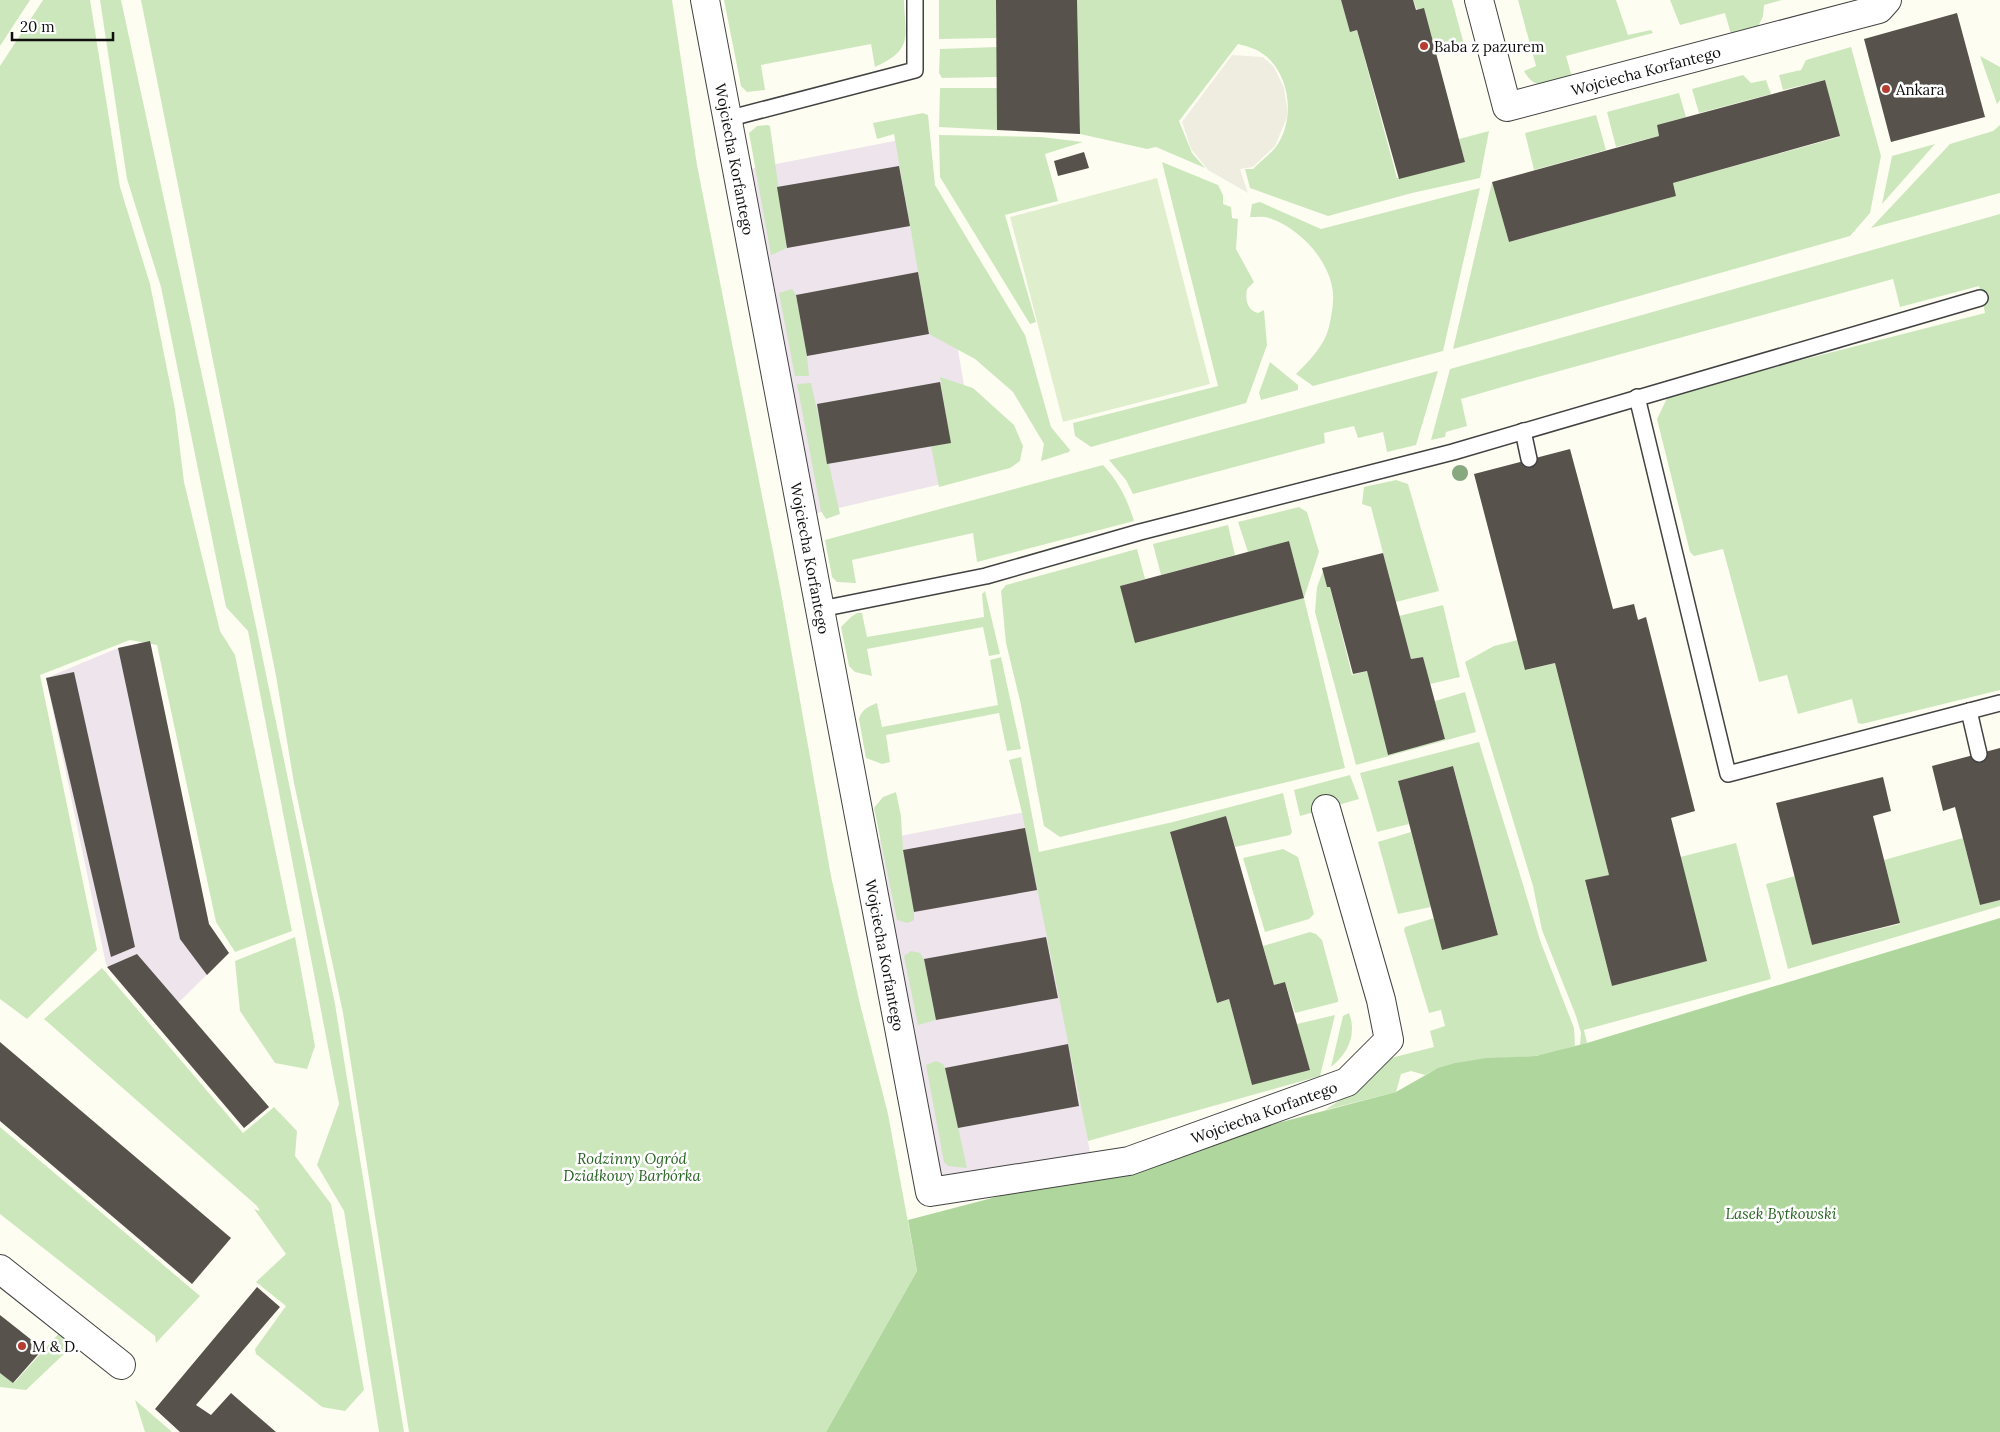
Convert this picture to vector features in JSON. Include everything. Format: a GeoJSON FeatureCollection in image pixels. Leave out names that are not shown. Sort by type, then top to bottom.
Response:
{"type":"FeatureCollection","features":[{"type":"Feature","properties":{"kind":"street","name":"Wojciecha Korfantego"},"geometry":{"type":"LineString","coordinates":[[705,0],[930,1192],[1129,1161],[1347,1082],[1389,1040],[1381,1000],[1326,809]]}},
{"type":"Feature","properties":{"kind":"street","name":"Wojciecha Korfantego"},"geometry":{"type":"LineString","coordinates":[[1479,0],[1507,107],[1879,9],[1887,0]]}},
{"type":"Feature","properties":{"kind":"street"},"geometry":{"type":"LineString","coordinates":[[0,1269],[121,1364]]}},
{"type":"Feature","properties":{"kind":"lane"},"geometry":{"type":"LineString","coordinates":[[727,119],[915,70],[915,0]]}},
{"type":"Feature","properties":{"kind":"lane"},"geometry":{"type":"LineString","coordinates":[[821,609],[986,576],[1140,532],[1454,452],[1980,298]]}},
{"type":"Feature","properties":{"kind":"lane"},"geometry":{"type":"LineString","coordinates":[[1637,397],[1728,774],[2000,703]]}},
{"type":"Feature","properties":{"kind":"lane"},"geometry":{"type":"LineString","coordinates":[[1523,431],[1529,459]]}},
{"type":"Feature","properties":{"kind":"lane"},"geometry":{"type":"LineString","coordinates":[[1970,711],[1979,754]]}},
{"type":"Feature","properties":{"kind":"shaded area"},"geometry":{"type":"Polygon","coordinates":[[[1232,55],[1263,57],[1274,67],[1284,88],[1288,115],[1275,146],[1253,167],[1240,169],[1248,193],[1208,170],[1191,149],[1182,122],[1232,55]]]}},
{"type":"Feature","properties":{"kind":"shaded area"},"geometry":{"type":"Polygon","coordinates":[[[920,136],[980,475],[813,514],[745,170],[920,136]]]}},
{"type":"Feature","properties":{"kind":"shaded area"},"geometry":{"type":"Polygon","coordinates":[[[150,641],[209,924],[229,953],[178,1003],[244,1128],[106,964],[46,678],[118,648],[150,641]]]}},
{"type":"Feature","properties":{"kind":"shaded area"},"geometry":{"type":"Polygon","coordinates":[[[1025,812],[1090,1152],[937,1178],[874,841],[1025,812]]]}},
{"type":"Feature","properties":{"kind":"green space"},"geometry":{"type":"Polygon","coordinates":[[[0,0],[30,0],[0,46],[0,0]]]}},
{"type":"Feature","properties":{"kind":"green space"},"geometry":{"type":"Polygon","coordinates":[[[43,0],[90,0],[120,187],[150,284],[175,409],[184,482],[220,631],[235,655],[292,931],[235,952],[216,922],[157,645],[130,640],[40,675],[97,950],[27,1019],[0,999],[0,66],[43,0]]]}},
{"type":"Feature","properties":{"kind":"green space"},"geometry":{"type":"Polygon","coordinates":[[[100,0],[121,0],[252,607],[335,1004],[404,1432],[379,1432],[344,1211],[317,1165],[339,1104],[248,631],[226,607],[161,287],[127,179],[100,0]]]}},
{"type":"Feature","properties":{"kind":"green space","name":"Rodzinny Ogród Działkowy Barbórka"},"geometry":{"type":"Polygon","coordinates":[[[141,0],[672,0],[697,165],[780,587],[831,876],[860,1004],[888,1114],[917,1271],[826,1432],[409,1432],[343,1013],[294,783],[276,676],[141,0]]]}},
{"type":"Feature","properties":{"kind":"green space"},"geometry":{"type":"Polygon","coordinates":[[[724,0],[904,0],[906,33],[902,48],[875,67],[871,44],[761,65],[765,90],[747,92],[741,86],[724,0]]]}},
{"type":"Feature","properties":{"kind":"green space"},"geometry":{"type":"Polygon","coordinates":[[[939,0],[996,0],[997,38],[939,39],[939,0]]]}},
{"type":"Feature","properties":{"kind":"green space"},"geometry":{"type":"Polygon","coordinates":[[[1077,0],[1341,0],[1350,31],[1357,30],[1397,178],[1465,162],[1459,139],[1489,131],[1480,178],[1412,193],[1328,216],[1250,188],[1245,169],[1253,169],[1275,148],[1282,137],[1288,110],[1287,96],[1284,83],[1270,60],[1258,51],[1238,44],[1179,121],[1192,153],[1205,168],[1156,147],[1147,149],[1080,134],[1077,0]]]}},
{"type":"Feature","properties":{"kind":"green space"},"geometry":{"type":"Polygon","coordinates":[[[1413,0],[1452,0],[1465,48],[1436,55],[1413,0]]]}},
{"type":"Feature","properties":{"kind":"green space"},"geometry":{"type":"Polygon","coordinates":[[[1518,0],[1616,0],[1628,35],[1651,30],[1653,33],[1566,56],[1573,81],[1552,85],[1539,84],[1528,78],[1524,71],[1536,66],[1518,0]]]}},
{"type":"Feature","properties":{"kind":"green space"},"geometry":{"type":"Polygon","coordinates":[[[1670,0],[1782,0],[1764,5],[1763,16],[1757,29],[1732,38],[1725,13],[1680,25],[1670,0]]]}},
{"type":"Feature","properties":{"kind":"green space"},"geometry":{"type":"Polygon","coordinates":[[[997,47],[997,77],[942,78],[939,73],[940,49],[997,47]]]}},
{"type":"Feature","properties":{"kind":"green space"},"geometry":{"type":"Polygon","coordinates":[[[1851,47],[1881,156],[1870,213],[1850,236],[1453,349],[1492,182],[1509,242],[1676,196],[1673,183],[1839,137],[1825,80],[1783,90],[1779,75],[1801,70],[1806,60],[1851,47]]]}},
{"type":"Feature","properties":{"kind":"green space"},"geometry":{"type":"Polygon","coordinates":[[[1980,56],[2000,67],[2000,100],[1997,104],[1980,56]]]}},
{"type":"Feature","properties":{"kind":"green space"},"geometry":{"type":"Polygon","coordinates":[[[1743,75],[1751,83],[1766,80],[1771,94],[1699,113],[1692,89],[1743,75]]]}},
{"type":"Feature","properties":{"kind":"green space"},"geometry":{"type":"Polygon","coordinates":[[[940,88],[997,88],[997,130],[939,127],[940,88]]]}},
{"type":"Feature","properties":{"kind":"green space"},"geometry":{"type":"Polygon","coordinates":[[[1679,93],[1686,117],[1657,125],[1659,136],[1616,147],[1607,112],[1679,93]]]}},
{"type":"Feature","properties":{"kind":"green space"},"geometry":{"type":"Polygon","coordinates":[[[923,113],[928,115],[935,185],[1025,335],[1051,427],[1070,450],[1069,452],[1041,461],[1044,444],[1013,392],[975,359],[929,334],[894,134],[877,139],[873,123],[923,113]]]}},
{"type":"Feature","properties":{"kind":"green space"},"geometry":{"type":"Polygon","coordinates":[[[1596,115],[1606,150],[1534,170],[1525,133],[1596,115]]]}},
{"type":"Feature","properties":{"kind":"green space"},"geometry":{"type":"Polygon","coordinates":[[[2000,125],[2000,193],[1871,228],[1950,144],[1993,131],[2000,125]]]}},
{"type":"Feature","properties":{"kind":"green space"},"geometry":{"type":"Polygon","coordinates":[[[757,126],[770,126],[787,248],[771,255],[749,133],[757,126]]]}},
{"type":"Feature","properties":{"kind":"green space"},"geometry":{"type":"Polygon","coordinates":[[[939,135],[1041,137],[1083,142],[1045,154],[1058,201],[1005,215],[1036,322],[1030,324],[940,177],[939,135]]]}},
{"type":"Feature","properties":{"kind":"green space"},"geometry":{"type":"Polygon","coordinates":[[[1935,144],[1882,204],[1892,156],[1935,144]]]}},
{"type":"Feature","properties":{"kind":"green space"},"geometry":{"type":"Polygon","coordinates":[[[1162,162],[1218,185],[1223,195],[1223,204],[1231,207],[1232,218],[1238,219],[1236,249],[1254,282],[1247,289],[1246,297],[1251,310],[1258,313],[1264,310],[1267,345],[1246,403],[1091,447],[1075,436],[1073,423],[1218,386],[1162,162]]]}},
{"type":"Feature","properties":{"kind":"green space"},"geometry":{"type":"Polygon","coordinates":[[[1157,178],[1210,384],[1063,422],[1010,217],[1157,178]]]}},
{"type":"Feature","properties":{"kind":"green space"},"geometry":{"type":"Polygon","coordinates":[[[1480,188],[1443,351],[1313,386],[1296,374],[1316,352],[1327,334],[1333,301],[1331,281],[1319,257],[1302,237],[1269,218],[1250,217],[1252,204],[1260,202],[1321,229],[1480,188]]]}},
{"type":"Feature","properties":{"kind":"green space"},"geometry":{"type":"Polygon","coordinates":[[[2000,214],[2000,690],[1862,724],[1858,723],[1852,699],[1798,714],[1787,675],[1759,682],[1723,549],[1694,556],[1690,552],[1657,419],[1669,394],[1985,313],[1979,286],[1900,307],[1893,279],[1516,383],[1461,399],[1467,426],[1446,432],[1445,437],[1431,440],[1450,369],[2000,214]]]}},
{"type":"Feature","properties":{"kind":"green space"},"geometry":{"type":"Polygon","coordinates":[[[792,289],[796,295],[809,376],[795,376],[779,293],[792,289]]]}},
{"type":"Feature","properties":{"kind":"green space"},"geometry":{"type":"Polygon","coordinates":[[[1270,362],[1298,385],[1298,390],[1261,400],[1259,393],[1270,362]]]}},
{"type":"Feature","properties":{"kind":"green space"},"geometry":{"type":"Polygon","coordinates":[[[1438,371],[1416,445],[1387,452],[1383,432],[1358,438],[1354,426],[1324,433],[1325,443],[1133,494],[1126,480],[1109,460],[1438,371]]]}},
{"type":"Feature","properties":{"kind":"green space"},"geometry":{"type":"Polygon","coordinates":[[[940,377],[973,388],[1014,425],[1023,446],[1020,461],[1010,468],[939,487],[931,446],[950,443],[940,377]]]}},
{"type":"Feature","properties":{"kind":"green space"},"geometry":{"type":"Polygon","coordinates":[[[811,383],[840,514],[826,519],[821,511],[797,384],[811,383]]]}},
{"type":"Feature","properties":{"kind":"green space"},"geometry":{"type":"Polygon","coordinates":[[[1103,465],[1122,491],[1134,521],[977,562],[973,533],[852,560],[856,583],[837,582],[832,577],[825,540],[1103,465]]]}},
{"type":"Feature","properties":{"kind":"green space"},"geometry":{"type":"Polygon","coordinates":[[[1396,480],[1408,484],[1439,591],[1396,602],[1371,507],[1362,504],[1364,487],[1396,480]]]}},
{"type":"Feature","properties":{"kind":"green space"},"geometry":{"type":"Polygon","coordinates":[[[1299,507],[1307,512],[1319,552],[1304,598],[1289,541],[1248,552],[1238,522],[1299,507]]]}},
{"type":"Feature","properties":{"kind":"green space"},"geometry":{"type":"Polygon","coordinates":[[[1228,525],[1235,555],[1161,575],[1153,544],[1228,525]]]}},
{"type":"Feature","properties":{"kind":"green space"},"geometry":{"type":"Polygon","coordinates":[[[1137,549],[1145,579],[1120,586],[1304,598],[1345,768],[1060,837],[1044,826],[1021,705],[1006,643],[1001,591],[1006,585],[1137,549]]]}},
{"type":"Feature","properties":{"kind":"green space"},"geometry":{"type":"Polygon","coordinates":[[[1323,571],[1327,587],[1330,587],[1352,675],[1367,671],[1388,754],[1445,739],[1435,701],[1465,692],[1476,732],[1356,765],[1315,612],[1317,587],[1323,571]]]}},
{"type":"Feature","properties":{"kind":"green space"},"geometry":{"type":"Polygon","coordinates":[[[985,591],[1000,654],[989,656],[983,627],[867,649],[872,676],[855,672],[849,666],[841,627],[857,613],[862,613],[867,637],[984,617],[982,594],[985,591]]]}},
{"type":"Feature","properties":{"kind":"green space"},"geometry":{"type":"Polygon","coordinates":[[[1443,605],[1460,677],[1430,684],[1423,657],[1411,659],[1399,616],[1443,605]]]}},
{"type":"Feature","properties":{"kind":"green space"},"geometry":{"type":"Polygon","coordinates":[[[1518,640],[1526,670],[1555,663],[1609,875],[1585,881],[1612,986],[1706,961],[1680,857],[1736,843],[1771,979],[1584,1030],[1587,1043],[1580,1045],[1581,1033],[1576,1016],[1542,930],[1533,886],[1465,662],[1494,646],[1518,640]]]}},
{"type":"Feature","properties":{"kind":"green space"},"geometry":{"type":"Polygon","coordinates":[[[1001,657],[1021,749],[1007,751],[999,713],[886,735],[890,762],[882,764],[866,758],[859,719],[866,709],[877,703],[882,727],[998,705],[990,660],[1001,657]]]}},
{"type":"Feature","properties":{"kind":"green space"},"geometry":{"type":"Polygon","coordinates":[[[1479,742],[1541,943],[1574,1028],[1575,1046],[1539,1055],[1464,1062],[1438,1069],[1425,1075],[1411,1071],[1401,1074],[1396,1092],[1325,1110],[1348,1095],[1387,1059],[1434,1047],[1430,1031],[1445,1026],[1441,1010],[1429,1013],[1404,930],[1405,927],[1434,918],[1442,949],[1498,935],[1453,766],[1398,781],[1409,824],[1377,832],[1360,773],[1479,742]]]}},
{"type":"Feature","properties":{"kind":"green space"},"geometry":{"type":"Polygon","coordinates":[[[1021,757],[1039,852],[1173,822],[1283,793],[1292,832],[1290,835],[1235,847],[1226,816],[1170,833],[1217,1003],[1229,999],[1252,1085],[1297,1024],[1335,1015],[1320,1076],[1088,1141],[1022,813],[1009,760],[1021,757]]]}},
{"type":"Feature","properties":{"kind":"green space"},"geometry":{"type":"Polygon","coordinates":[[[1350,775],[1359,799],[1300,816],[1294,790],[1350,775]]]}},
{"type":"Feature","properties":{"kind":"green space"},"geometry":{"type":"Polygon","coordinates":[[[896,792],[901,816],[903,850],[914,912],[914,920],[908,923],[897,920],[874,808],[883,797],[896,792]]]}},
{"type":"Feature","properties":{"kind":"green space"},"geometry":{"type":"Polygon","coordinates":[[[1411,832],[1431,907],[1398,914],[1378,842],[1411,832]]]}},
{"type":"Feature","properties":{"kind":"green space"},"geometry":{"type":"Polygon","coordinates":[[[1963,838],[1980,905],[2000,900],[2000,906],[1788,969],[1766,884],[1795,876],[1812,945],[1900,924],[1884,860],[1963,838]]]}},
{"type":"Feature","properties":{"kind":"green space"},"geometry":{"type":"Polygon","coordinates":[[[1283,849],[1298,857],[1314,914],[1309,919],[1265,932],[1243,858],[1283,849]]]}},
{"type":"Feature","properties":{"kind":"green space","name":"Lasek Bytkowski"},"geometry":{"type":"Polygon","coordinates":[[[2000,918],[2000,1432],[826,1432],[917,1271],[908,1220],[1396,1092],[1438,1068],[1455,1063],[1486,1058],[1536,1056],[1587,1043],[2000,918]]]}},
{"type":"Feature","properties":{"kind":"green space"},"geometry":{"type":"Polygon","coordinates":[[[1310,932],[1316,934],[1322,940],[1338,1002],[1295,1013],[1285,982],[1274,985],[1263,946],[1310,932]]]}},
{"type":"Feature","properties":{"kind":"green space"},"geometry":{"type":"Polygon","coordinates":[[[295,937],[315,1046],[307,1069],[275,1063],[240,1011],[235,961],[295,937]]]}},
{"type":"Feature","properties":{"kind":"green space"},"geometry":{"type":"Polygon","coordinates":[[[911,951],[920,953],[924,959],[936,1020],[918,1025],[904,956],[911,951]]]}},
{"type":"Feature","properties":{"kind":"green space"},"geometry":{"type":"Polygon","coordinates":[[[102,968],[243,1133],[274,1107],[297,1131],[295,1156],[331,1204],[364,1390],[345,1411],[322,1407],[256,1354],[255,1349],[286,1306],[256,1282],[286,1254],[254,1209],[260,1211],[257,1206],[44,1019],[102,968]]]}},
{"type":"Feature","properties":{"kind":"green space"},"geometry":{"type":"Polygon","coordinates":[[[1349,1013],[1352,1029],[1349,1043],[1342,1056],[1331,1067],[1343,1016],[1349,1013]]]}},
{"type":"Feature","properties":{"kind":"green space"},"geometry":{"type":"Polygon","coordinates":[[[936,1061],[943,1064],[945,1068],[967,1168],[948,1166],[944,1162],[926,1065],[936,1061]]]}},
{"type":"Feature","properties":{"kind":"green space"},"geometry":{"type":"Polygon","coordinates":[[[0,1127],[200,1296],[156,1343],[155,1336],[0,1214],[0,1127]]]}},
{"type":"Feature","properties":{"kind":"green space"},"geometry":{"type":"Polygon","coordinates":[[[62,1330],[66,1338],[65,1353],[26,1390],[0,1387],[0,1373],[14,1383],[62,1330]]]}},
{"type":"Feature","properties":{"kind":"green space"},"geometry":{"type":"Polygon","coordinates":[[[135,1400],[172,1432],[145,1432],[135,1400]]]}},
{"type":"Feature","properties":{"kind":"building"},"geometry":{"type":"Polygon","coordinates":[[[996,0],[1077,0],[1080,134],[997,130],[996,0]]]}},
{"type":"Feature","properties":{"kind":"building"},"geometry":{"type":"Polygon","coordinates":[[[1341,0],[1413,0],[1416,10],[1424,8],[1465,162],[1399,179],[1357,30],[1350,32],[1341,0]]]}},
{"type":"Feature","properties":{"kind":"building"},"geometry":{"type":"Polygon","coordinates":[[[1957,13],[1985,117],[1891,142],[1864,39],[1957,13]]]}},
{"type":"Feature","properties":{"kind":"building"},"geometry":{"type":"Polygon","coordinates":[[[1825,80],[1840,136],[1673,183],[1676,196],[1509,242],[1492,182],[1659,136],[1657,125],[1825,80]]]}},
{"type":"Feature","properties":{"kind":"building"},"geometry":{"type":"Polygon","coordinates":[[[1084,152],[1089,168],[1058,176],[1054,161],[1084,152]]]}},
{"type":"Feature","properties":{"kind":"building"},"geometry":{"type":"Polygon","coordinates":[[[899,166],[910,226],[787,248],[777,187],[899,166]]]}},
{"type":"Feature","properties":{"kind":"building"},"geometry":{"type":"Polygon","coordinates":[[[918,272],[929,334],[807,356],[796,295],[918,272]]]}},
{"type":"Feature","properties":{"kind":"building"},"geometry":{"type":"Polygon","coordinates":[[[940,382],[951,443],[827,464],[817,404],[940,382]]]}},
{"type":"Feature","properties":{"kind":"building"},"geometry":{"type":"Polygon","coordinates":[[[1570,449],[1613,609],[1634,604],[1638,620],[1646,617],[1695,811],[1671,818],[1707,961],[1612,986],[1585,880],[1609,875],[1555,663],[1525,670],[1474,474],[1570,449]]]}},
{"type":"Feature","properties":{"kind":"building"},"geometry":{"type":"Polygon","coordinates":[[[1289,541],[1304,598],[1135,643],[1120,586],[1289,541]]]}},
{"type":"Feature","properties":{"kind":"building"},"geometry":{"type":"Polygon","coordinates":[[[1383,553],[1411,659],[1423,657],[1445,739],[1388,755],[1367,671],[1353,674],[1330,587],[1327,587],[1322,568],[1383,553]]]}},
{"type":"Feature","properties":{"kind":"building"},"geometry":{"type":"Polygon","coordinates":[[[150,641],[209,924],[229,953],[207,975],[180,939],[118,648],[150,641]]]}},
{"type":"Feature","properties":{"kind":"building"},"geometry":{"type":"Polygon","coordinates":[[[74,672],[135,947],[111,957],[46,678],[74,672]]]}},
{"type":"Feature","properties":{"kind":"building"},"geometry":{"type":"Polygon","coordinates":[[[2000,748],[2000,900],[1980,905],[1955,807],[1943,811],[1932,766],[2000,748]]]}},
{"type":"Feature","properties":{"kind":"building"},"geometry":{"type":"Polygon","coordinates":[[[1453,766],[1498,935],[1442,950],[1398,781],[1453,766]]]}},
{"type":"Feature","properties":{"kind":"building"},"geometry":{"type":"Polygon","coordinates":[[[1883,777],[1891,811],[1873,816],[1900,923],[1812,945],[1776,803],[1883,777]]]}},
{"type":"Feature","properties":{"kind":"building"},"geometry":{"type":"Polygon","coordinates":[[[1226,816],[1274,985],[1285,982],[1310,1070],[1252,1085],[1229,999],[1217,1003],[1170,832],[1226,816]]]}},
{"type":"Feature","properties":{"kind":"building"},"geometry":{"type":"Polygon","coordinates":[[[1025,828],[1037,890],[914,912],[903,850],[1025,828]]]}},
{"type":"Feature","properties":{"kind":"building"},"geometry":{"type":"Polygon","coordinates":[[[1046,937],[1058,998],[936,1020],[924,959],[1046,937]]]}},
{"type":"Feature","properties":{"kind":"building"},"geometry":{"type":"Polygon","coordinates":[[[137,954],[269,1107],[244,1128],[107,967],[137,954]]]}},
{"type":"Feature","properties":{"kind":"building"},"geometry":{"type":"Polygon","coordinates":[[[0,1042],[231,1238],[192,1284],[0,1121],[0,1042]]]}},
{"type":"Feature","properties":{"kind":"building"},"geometry":{"type":"Polygon","coordinates":[[[1068,1044],[1079,1106],[958,1128],[945,1068],[1068,1044]]]}},
{"type":"Feature","properties":{"kind":"building"},"geometry":{"type":"Polygon","coordinates":[[[257,1287],[280,1307],[196,1405],[211,1415],[231,1393],[276,1432],[180,1432],[155,1409],[257,1287]]]}},
{"type":"Feature","properties":{"kind":"building"},"geometry":{"type":"Polygon","coordinates":[[[0,1315],[43,1349],[13,1383],[0,1373],[0,1315]]]}},
{"type":"Feature","properties":{"kind":"place","name":"Baba z pazurem"},"geometry":{"type":"Point","coordinates":[1424,46]}},
{"type":"Feature","properties":{"kind":"place","name":"Ankara"},"geometry":{"type":"Point","coordinates":[1886,89]}},
{"type":"Feature","properties":{"kind":"place","name":"M & D."},"geometry":{"type":"Point","coordinates":[22,1346]}}]}
